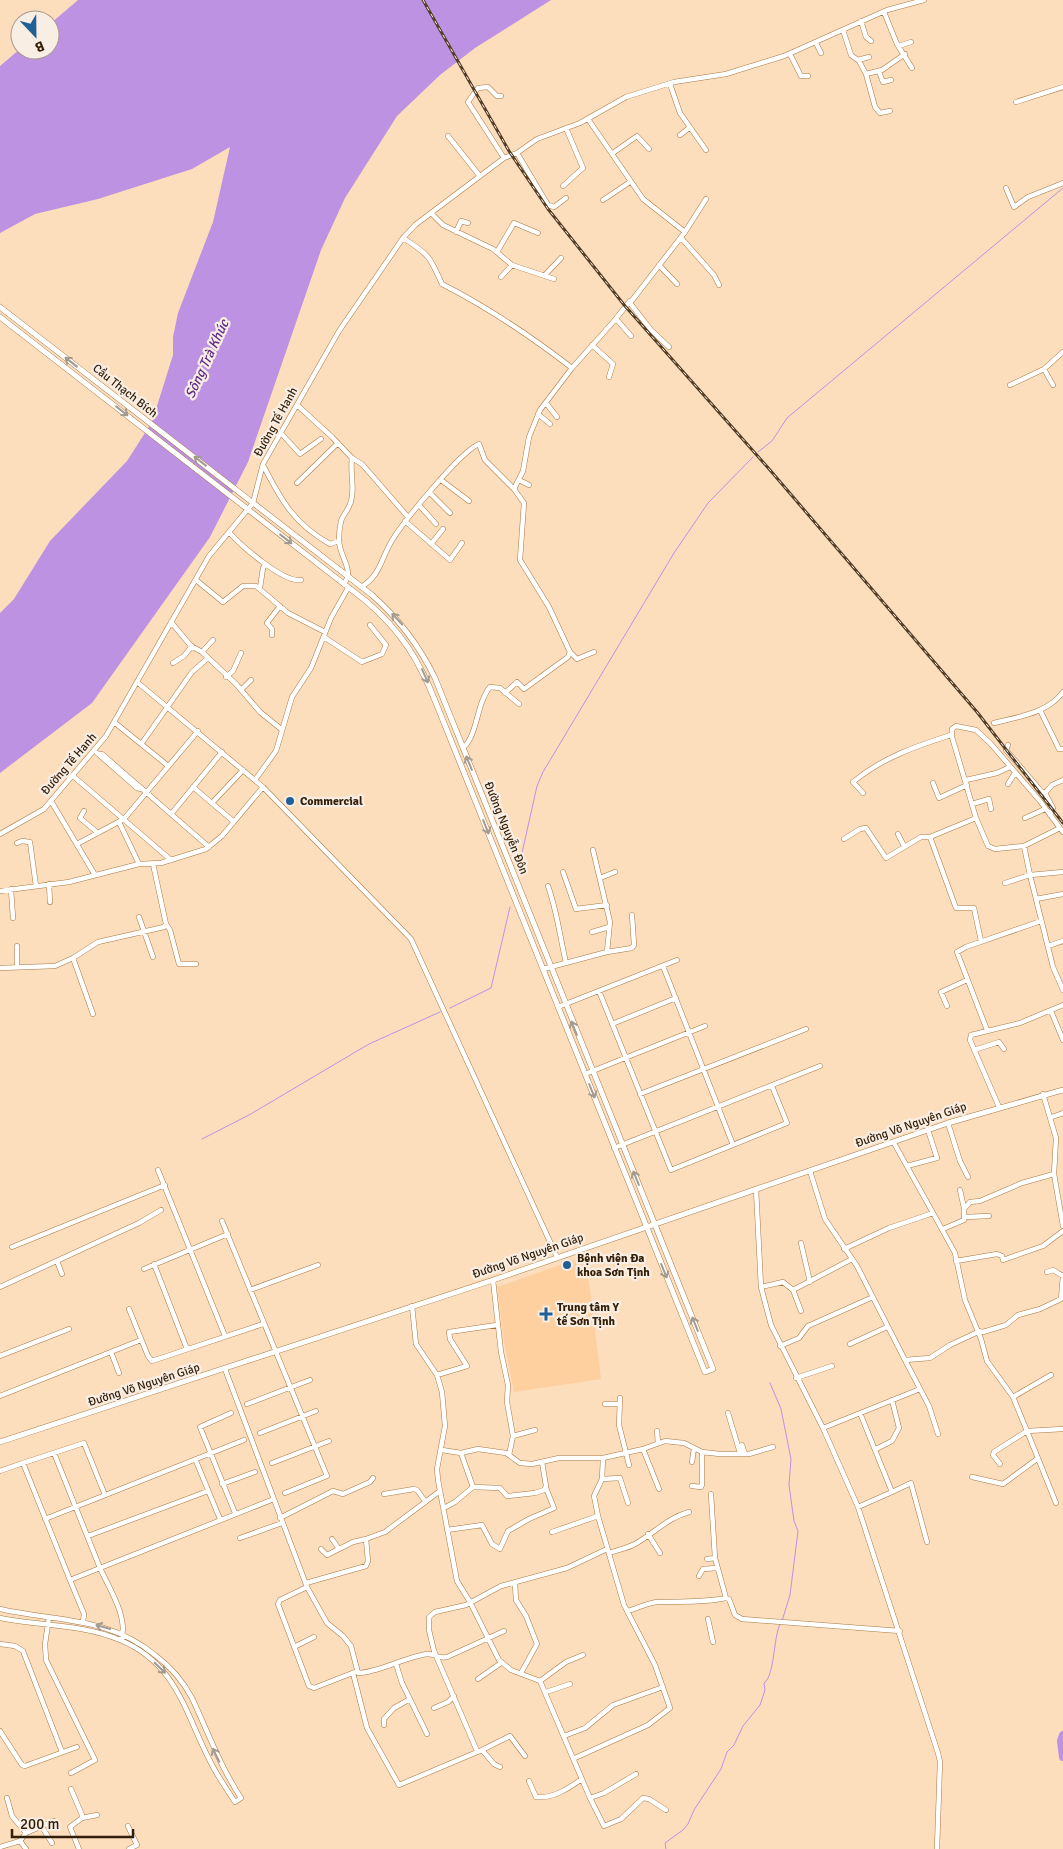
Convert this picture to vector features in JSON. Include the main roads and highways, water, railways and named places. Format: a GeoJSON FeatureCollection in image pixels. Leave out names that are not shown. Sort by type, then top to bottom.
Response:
{"type":"FeatureCollection","features":[{"type":"Feature","properties":{"kind":"main road","name":"Cầu Thạch Bích"},"geometry":{"type":"LineString","coordinates":[[0,307],[253,503]]}},
{"type":"Feature","properties":{"kind":"main road","name":"Cầu Thạch Bích"},"geometry":{"type":"LineString","coordinates":[[0,317],[248,509]]}},
{"type":"Feature","properties":{"kind":"main road","name":"Đường Nguyễn Đôn"},"geometry":{"type":"LineString","coordinates":[[248,509],[391,624],[417,658],[705,1372],[713,1369],[435,678],[418,645],[397,619],[361,587],[253,503]]}},
{"type":"Feature","properties":{"kind":"main road","name":"Đường Võ Nguyên Giáp"},"geometry":{"type":"LineString","coordinates":[[0,1442],[493,1280],[948,1122],[1043,1094],[1063,1090]]}},
{"type":"Feature","properties":{"kind":"water","name":"Sông Trà Khúc"},"geometry":{"type":"Polygon","coordinates":[[[78,0],[551,0],[475,48],[440,75],[397,116],[345,198],[321,250],[248,462],[210,537],[92,703],[0,773],[0,613],[14,599],[50,541],[127,461],[152,422],[173,355],[173,337],[178,313],[213,222],[230,147],[192,169],[98,199],[35,214],[0,233],[0,66],[10,58],[10,60],[60,60],[60,15],[78,0]]]}},
{"type":"Feature","properties":{"kind":"waterway"},"geometry":{"type":"LineString","coordinates":[[758,452],[772,441],[787,418],[1063,188]]}},
{"type":"Feature","properties":{"kind":"waterway"},"geometry":{"type":"LineString","coordinates":[[518,871],[537,786],[543,772],[674,553],[708,503],[753,457]]}},
{"type":"Feature","properties":{"kind":"waterway"},"geometry":{"type":"LineString","coordinates":[[450,1008],[491,988],[510,907]]}},
{"type":"Feature","properties":{"kind":"waterway"},"geometry":{"type":"LineString","coordinates":[[202,1139],[249,1115],[369,1044],[440,1012]]}},
{"type":"Feature","properties":{"kind":"waterway"},"geometry":{"type":"LineString","coordinates":[[770,1383],[781,1409],[791,1459],[789,1485],[794,1521],[798,1531],[790,1595],[782,1621]]}},
{"type":"Feature","properties":{"kind":"waterway"},"geometry":{"type":"LineString","coordinates":[[666,1849],[665,1843],[688,1824],[694,1810],[721,1769],[727,1752],[734,1745],[743,1726],[760,1705],[765,1690],[764,1683],[768,1679],[772,1665],[780,1624]]}},
{"type":"Feature","properties":{"kind":"waterway"},"geometry":{"type":"LineString","coordinates":[[1063,1735],[1061,1741],[1063,1757]]}},
{"type":"Feature","properties":{"kind":"railway"},"geometry":{"type":"LineString","coordinates":[[423,0],[509,151],[548,209],[625,306],[770,470],[977,712],[1063,823]]}},
{"type":"Feature","properties":{"kind":"place","name":"Commercial"},"geometry":{"type":"Point","coordinates":[290,801]}},
{"type":"Feature","properties":{"kind":"place","name":"Bệnh viện Đa khoa Sơn Tịnh"},"geometry":{"type":"Point","coordinates":[567,1265]}},
{"type":"Feature","properties":{"kind":"place","name":"Trung tâm Y tế Sơn Tịnh"},"geometry":{"type":"Point","coordinates":[546,1314]}}]}
